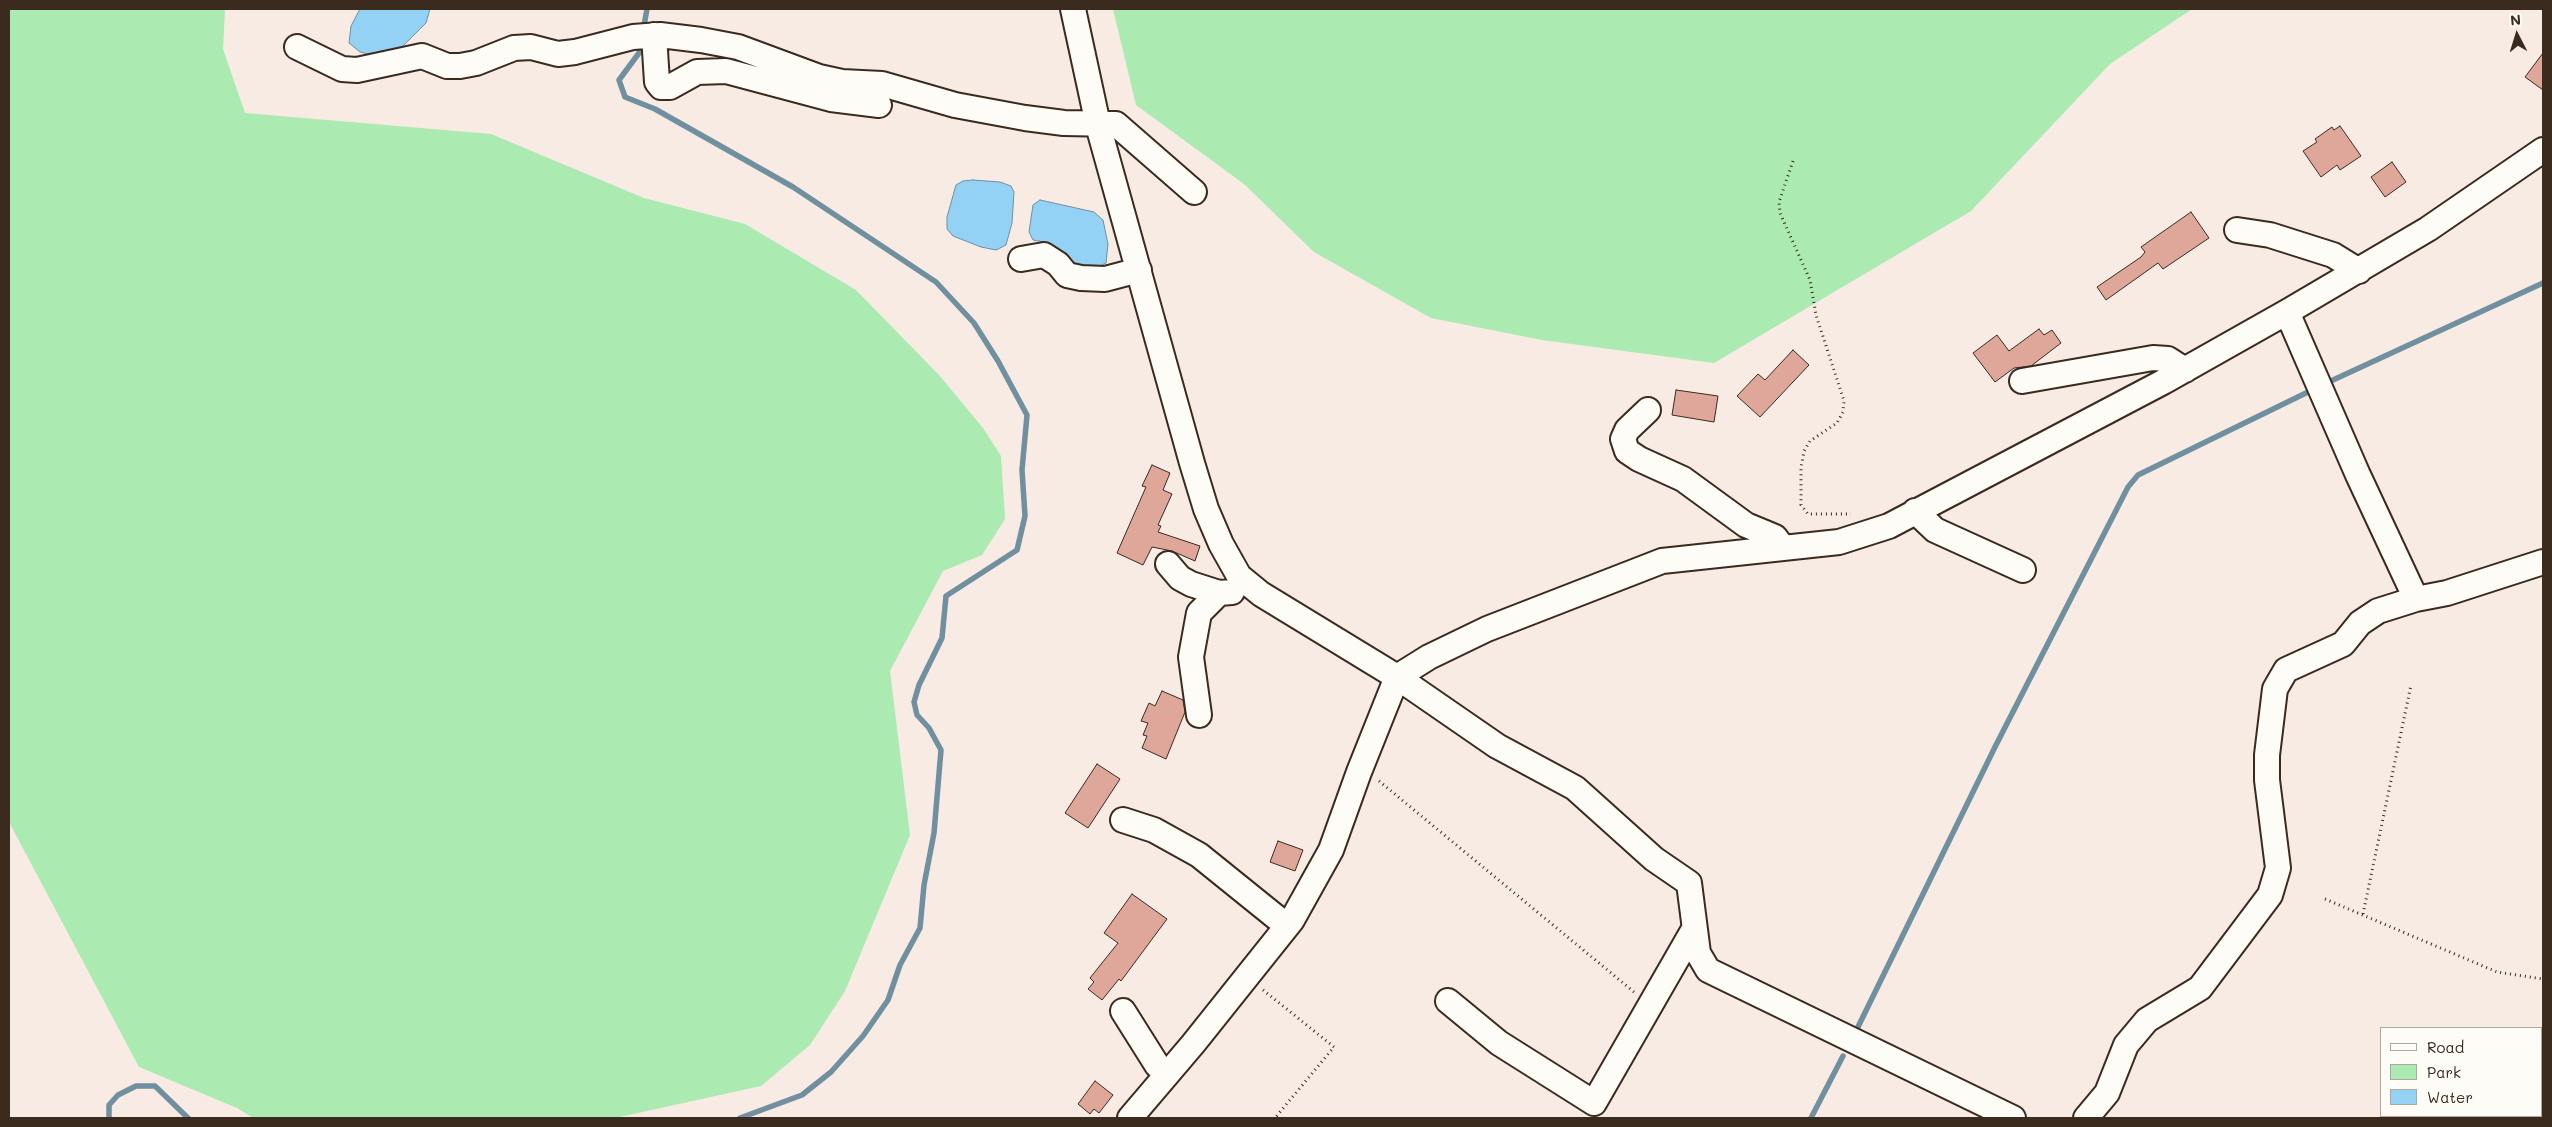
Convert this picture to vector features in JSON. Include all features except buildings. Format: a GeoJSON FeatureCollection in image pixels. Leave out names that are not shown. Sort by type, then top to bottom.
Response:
{"type":"FeatureCollection","features":[{"type":"Feature","properties":{"kind":"street"},"geometry":{"type":"LineString","coordinates":[[1073,9],[1098,124],[1206,509],[1221,544],[1239,576],[1261,594],[1397,677],[1497,746],[1575,788],[1654,859],[1689,883],[1698,953],[1708,970],[2013,1118]]}},
{"type":"Feature","properties":{"kind":"street"},"geometry":{"type":"LineString","coordinates":[[654,35],[657,82],[661,87],[670,87],[697,72],[726,71],[832,99],[879,105]]}},
{"type":"Feature","properties":{"kind":"street"},"geometry":{"type":"LineString","coordinates":[[297,47],[342,69],[357,70],[422,56],[447,66],[460,66],[476,63],[514,48],[531,47],[558,54],[575,52],[632,37],[654,35],[701,40],[738,47],[819,76],[842,82],[882,84],[984,111],[1054,122],[1116,124],[1194,192]]}},
{"type":"Feature","properties":{"kind":"street"},"geometry":{"type":"LineString","coordinates":[[1130,1118],[1193,1044],[1245,976],[1287,926],[1331,850],[1361,766],[1397,677],[1429,657],[1487,629],[1662,560],[1839,542],[1889,526],[2185,370],[2359,271],[2428,229],[2543,150]]}},
{"type":"Feature","properties":{"kind":"street"},"geometry":{"type":"LineString","coordinates":[[2236,230],[2270,235],[2325,252],[2359,271]]}},
{"type":"Feature","properties":{"kind":"street"},"geometry":{"type":"LineString","coordinates":[[1021,259],[1044,255],[1058,264],[1067,275],[1081,278],[1105,279],[1139,270]]}},
{"type":"Feature","properties":{"kind":"street"},"geometry":{"type":"LineString","coordinates":[[2287,312],[2324,399],[2416,599]]}},
{"type":"Feature","properties":{"kind":"street"},"geometry":{"type":"LineString","coordinates":[[2022,381],[2153,358],[2168,359],[2185,370]]}},
{"type":"Feature","properties":{"kind":"street"},"geometry":{"type":"LineString","coordinates":[[1648,410],[1627,430],[1623,439],[1627,451],[1638,459],[1683,479],[1746,526],[1775,537],[1783,548]]}},
{"type":"Feature","properties":{"kind":"street"},"geometry":{"type":"LineString","coordinates":[[1915,511],[1935,530],[2023,570]]}},
{"type":"Feature","properties":{"kind":"street"},"geometry":{"type":"LineString","coordinates":[[2086,1118],[2107,1093],[2126,1045],[2147,1020],[2200,988],[2270,895],[2278,868],[2267,780],[2267,755],[2275,689],[2286,670],[2343,644],[2360,623],[2378,611],[2416,599],[2447,593],[2543,562]]}},
{"type":"Feature","properties":{"kind":"street"},"geometry":{"type":"LineString","coordinates":[[1168,564],[1180,578],[1191,584],[1219,593],[1231,592],[1245,581]]}},
{"type":"Feature","properties":{"kind":"street"},"geometry":{"type":"LineString","coordinates":[[1199,715],[1191,657],[1199,613],[1219,593]]}},
{"type":"Feature","properties":{"kind":"street"},"geometry":{"type":"LineString","coordinates":[[1123,820],[1154,830],[1199,855],[1287,926]]}},
{"type":"Feature","properties":{"kind":"street"},"geometry":{"type":"LineString","coordinates":[[1448,1002],[1498,1043],[1594,1103],[1694,929]]}},
{"type":"Feature","properties":{"kind":"street"},"geometry":{"type":"LineString","coordinates":[[1123,1011],[1157,1066],[1166,1074]]}},
{"type":"Feature","properties":{"kind":"path"},"geometry":{"type":"LineString","coordinates":[[1793,161],[1779,202],[1780,213],[1810,280],[1816,315],[1844,401],[1844,412],[1837,423],[1810,441],[1804,452],[1801,468],[1801,505],[1808,514],[1854,514]]}},
{"type":"Feature","properties":{"kind":"path"},"geometry":{"type":"LineString","coordinates":[[2364,914],[2411,685]]}},
{"type":"Feature","properties":{"kind":"path"},"geometry":{"type":"LineString","coordinates":[[1361,766],[1650,1005]]}},
{"type":"Feature","properties":{"kind":"path"},"geometry":{"type":"LineString","coordinates":[[2325,899],[2497,972],[2543,979]]}},
{"type":"Feature","properties":{"kind":"path"},"geometry":{"type":"LineString","coordinates":[[1245,976],[1334,1047],[1275,1118]]}},
{"type":"Feature","properties":{"kind":"green space"},"geometry":{"type":"Polygon","coordinates":[[[9,9],[225,9],[223,49],[245,113],[491,134],[644,198],[745,224],[856,290],[939,375],[983,428],[1001,456],[1005,519],[982,555],[943,571],[890,671],[910,835],[845,991],[810,1045],[761,1086],[615,1118],[253,1118],[237,1108],[139,1067],[9,822],[9,9]]]}},
{"type":"Feature","properties":{"kind":"green space"},"geometry":{"type":"Polygon","coordinates":[[[1113,9],[2192,9],[2110,64],[1971,211],[1714,363],[1542,340],[1431,318],[1314,252],[1244,184],[1136,105],[1113,9]]]}},
{"type":"Feature","properties":{"kind":"water"},"geometry":{"type":"Polygon","coordinates":[[[360,9],[430,9],[426,23],[398,51],[380,57],[360,52],[349,43],[351,26],[360,9]]]}},
{"type":"Feature","properties":{"kind":"water"},"geometry":{"type":"Polygon","coordinates":[[[963,181],[1000,182],[1011,186],[1014,192],[1012,223],[1006,245],[996,250],[981,247],[953,236],[947,229],[947,217],[956,185],[963,181]]]}},
{"type":"Feature","properties":{"kind":"water"},"geometry":{"type":"Polygon","coordinates":[[[1040,200],[1094,212],[1103,220],[1108,244],[1106,263],[1093,269],[1083,267],[1069,262],[1050,243],[1033,240],[1029,232],[1033,205],[1040,200]]]}},
{"type":"Feature","properties":{"kind":"waterway"},"geometry":{"type":"LineString","coordinates":[[643,31],[647,9]]}},
{"type":"Feature","properties":{"kind":"waterway"},"geometry":{"type":"LineString","coordinates":[[641,43],[639,53],[619,80],[625,97],[655,109],[793,187],[936,282],[974,323],[998,361],[1027,415],[1022,470],[1025,516],[1017,550],[946,596],[942,638],[919,685],[914,702],[917,715],[929,728],[941,750],[934,833],[924,885],[920,928],[900,965],[888,1000],[863,1036],[831,1072],[802,1095],[740,1118]]}},
{"type":"Feature","properties":{"kind":"waterway"},"geometry":{"type":"LineString","coordinates":[[2333,380],[2543,283]]}},
{"type":"Feature","properties":{"kind":"waterway"},"geometry":{"type":"LineString","coordinates":[[1856,1031],[1995,747],[2128,487],[2138,475],[2308,392]]}},
{"type":"Feature","properties":{"kind":"waterway"},"geometry":{"type":"LineString","coordinates":[[1811,1118],[1843,1056]]}},
{"type":"Feature","properties":{"kind":"waterway"},"geometry":{"type":"LineString","coordinates":[[109,1118],[109,1105],[118,1095],[136,1086],[155,1086],[188,1118]]}}]}
